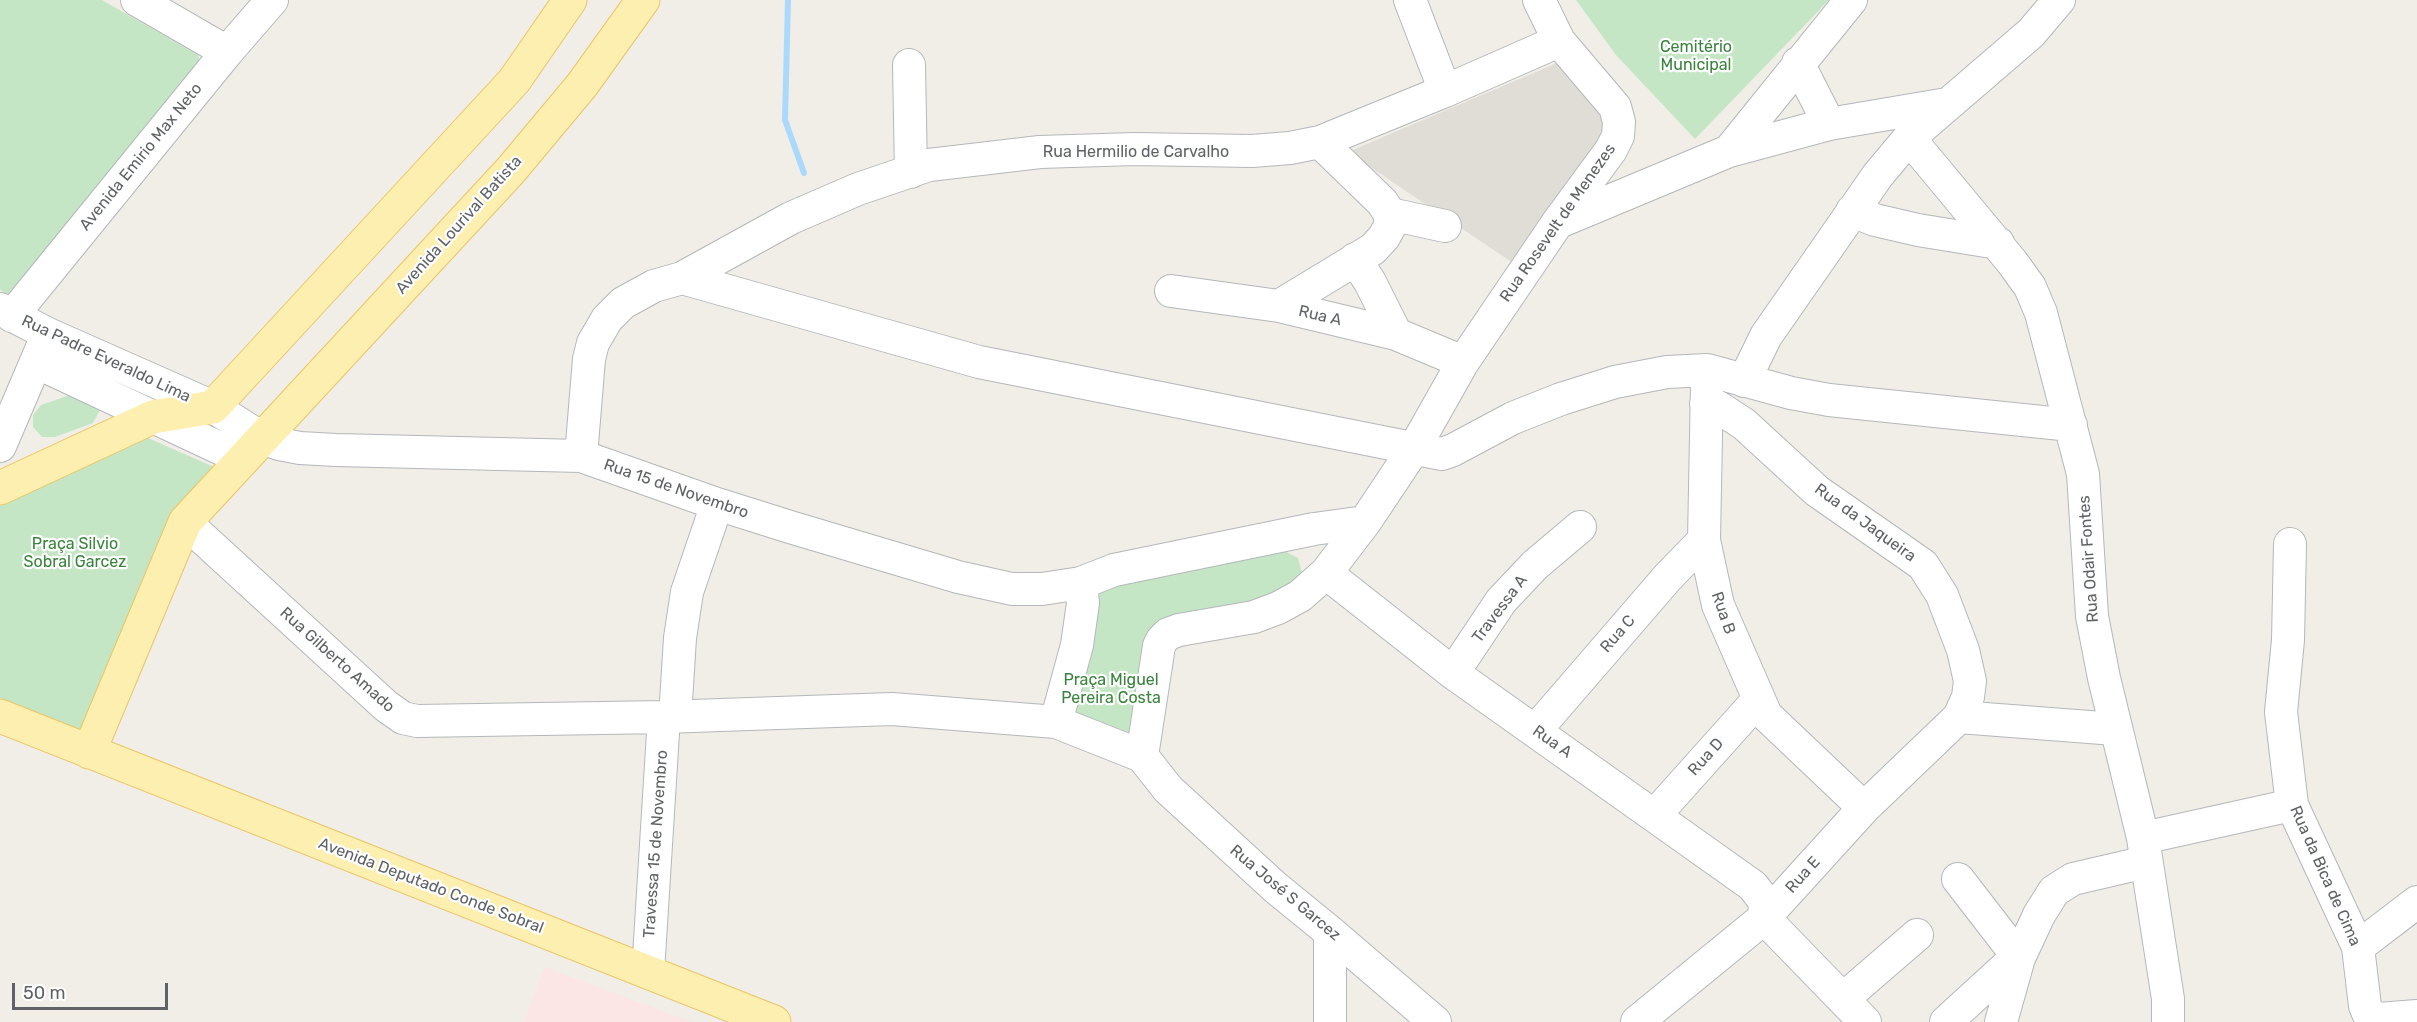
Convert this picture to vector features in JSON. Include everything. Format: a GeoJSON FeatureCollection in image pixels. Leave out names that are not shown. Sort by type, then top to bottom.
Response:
{"type":"FeatureCollection","features":[{"type":"Feature","properties":{"kind":"main road"},"geometry":{"type":"LineString","coordinates":[[0,488],[153,417],[213,407],[514,81],[570,0]]}},
{"type":"Feature","properties":{"kind":"main road","name":"Avenida Lourival Batista"},"geometry":{"type":"LineString","coordinates":[[253,449],[511,170],[582,85],[643,0]]}},
{"type":"Feature","properties":{"kind":"main road"},"geometry":{"type":"LineString","coordinates":[[0,716],[88,752],[185,522],[253,449]]}},
{"type":"Feature","properties":{"kind":"main road","name":"Avenida Deputado Conde Sobral"},"geometry":{"type":"LineString","coordinates":[[88,752],[774,1022]]}},
{"type":"Feature","properties":{"kind":"street"},"geometry":{"type":"LineString","coordinates":[[137,0],[227,52]]}},
{"type":"Feature","properties":{"kind":"street","name":"Avenida Emirio Max Neto"},"geometry":{"type":"LineString","coordinates":[[6,312],[272,0]]}},
{"type":"Feature","properties":{"kind":"street"},"geometry":{"type":"LineString","coordinates":[[1410,0],[1445,91]]}},
{"type":"Feature","properties":{"kind":"street","name":"Rua Rosevelt de Menezes"},"geometry":{"type":"LineString","coordinates":[[1365,522],[1415,447],[1463,362],[1558,222],[1611,150],[1618,136],[1619,122],[1615,107],[1559,41],[1539,0]]}},
{"type":"Feature","properties":{"kind":"street"},"geometry":{"type":"LineString","coordinates":[[1729,151],[1851,0]]}},
{"type":"Feature","properties":{"kind":"street"},"geometry":{"type":"LineString","coordinates":[[1744,381],[1766,336],[1878,175],[1909,138],[2031,33],[2059,0]]}},
{"type":"Feature","properties":{"kind":"street","name":"Rua Hermilio de Carvalho"},"geometry":{"type":"LineString","coordinates":[[581,456],[589,359],[593,343],[607,319],[623,303],[654,286],[682,278],[791,218],[858,189],[929,165],[1040,152],[1134,148],[1252,151],[1290,148],[1320,142],[1559,41]]}},
{"type":"Feature","properties":{"kind":"street"},"geometry":{"type":"LineString","coordinates":[[1798,63],[1829,124]]}},
{"type":"Feature","properties":{"kind":"street"},"geometry":{"type":"LineString","coordinates":[[909,65],[911,172]]}},
{"type":"Feature","properties":{"kind":"street"},"geometry":{"type":"LineString","coordinates":[[1558,222],[1729,151],[1829,124],[1947,104]]}},
{"type":"Feature","properties":{"kind":"street","name":"Rua Odair Fontes"},"geometry":{"type":"LineString","coordinates":[[1909,138],[1998,243],[2030,286],[2041,313],[2083,474],[2092,616],[2115,729],[2145,850],[2168,999],[2168,1022]]}},
{"type":"Feature","properties":{"kind":"street"},"geometry":{"type":"LineString","coordinates":[[1279,306],[1373,249],[1390,226],[1390,214],[1382,202],[1320,142]]}},
{"type":"Feature","properties":{"kind":"street"},"geometry":{"type":"LineString","coordinates":[[1852,211],[1875,220],[1918,230],[1998,243]]}},
{"type":"Feature","properties":{"kind":"street"},"geometry":{"type":"LineString","coordinates":[[1390,214],[1445,226]]}},
{"type":"Feature","properties":{"kind":"street"},"geometry":{"type":"LineString","coordinates":[[1355,259],[1370,282],[1396,334]]}},
{"type":"Feature","properties":{"kind":"street"},"geometry":{"type":"LineString","coordinates":[[682,278],[979,362],[1442,454],[1513,418],[1615,382],[1667,372],[1707,370],[1791,393],[1829,400],[2071,425]]}},
{"type":"Feature","properties":{"kind":"street","name":"Rua A"},"geometry":{"type":"LineString","coordinates":[[1171,291],[1279,306],[1396,334],[1463,362]]}},
{"type":"Feature","properties":{"kind":"street","name":"Rua Padre Everaldo Lima"},"geometry":{"type":"LineString","coordinates":[[6,312],[42,348],[153,417],[253,449]]}},
{"type":"Feature","properties":{"kind":"street"},"geometry":{"type":"LineString","coordinates":[[0,446],[42,348]]}},
{"type":"Feature","properties":{"kind":"street","name":"Rua Padre Everaldo Lima"},"geometry":{"type":"LineString","coordinates":[[42,348],[213,407]]}},
{"type":"Feature","properties":{"kind":"street","name":"Rua B"},"geometry":{"type":"LineString","coordinates":[[1707,370],[1704,540],[1718,605],[1766,715],[1864,808]]}},
{"type":"Feature","properties":{"kind":"street","name":"Rua da Jaqueira"},"geometry":{"type":"LineString","coordinates":[[1706,404],[1718,407],[1744,424],[1817,491],[1923,565],[1942,595],[1963,650],[1970,681],[1968,697],[1959,717]]}},
{"type":"Feature","properties":{"kind":"street"},"geometry":{"type":"LineString","coordinates":[[213,407],[253,449]]}},
{"type":"Feature","properties":{"kind":"street","name":"Rua 15 de Novembro"},"geometry":{"type":"LineString","coordinates":[[253,449],[300,448],[581,456],[717,504],[958,577],[1012,589],[1042,589],[1081,583]]}},
{"type":"Feature","properties":{"kind":"street","name":"Travessa 15 de Novembro"},"geometry":{"type":"LineString","coordinates":[[648,972],[670,717],[680,638],[687,592],[717,504]]}},
{"type":"Feature","properties":{"kind":"street","name":"Rua Gilberto Amado"},"geometry":{"type":"LineString","coordinates":[[185,522],[386,706],[403,718],[417,721],[670,717],[892,709],[1056,722]]}},
{"type":"Feature","properties":{"kind":"street"},"geometry":{"type":"LineString","coordinates":[[1365,522],[1326,573],[1300,596],[1254,617],[1179,630],[1168,634],[1162,640],[1159,646],[1142,756],[1056,722],[1077,645],[1083,603],[1081,583],[1114,570],[1314,529],[1365,522]]}},
{"type":"Feature","properties":{"kind":"street","name":"Travessa A"},"geometry":{"type":"LineString","coordinates":[[1453,673],[1501,602],[1535,564],[1580,527]]}},
{"type":"Feature","properties":{"kind":"street","name":"Rua C"},"geometry":{"type":"LineString","coordinates":[[1535,730],[1661,585],[1704,540]]}},
{"type":"Feature","properties":{"kind":"street","name":"Rua da Bica de Cima"},"geometry":{"type":"LineString","coordinates":[[2290,544],[2288,640],[2282,712],[2292,805],[2358,947],[2365,1006],[2368,1013],[2378,1019],[2417,1016]]}},
{"type":"Feature","properties":{"kind":"street","name":"Rua A"},"geometry":{"type":"LineString","coordinates":[[1326,573],[1453,673],[1753,885],[1765,902],[1764,918]]}},
{"type":"Feature","properties":{"kind":"street","name":"Rua D"},"geometry":{"type":"LineString","coordinates":[[1654,815],[1758,700]]}},
{"type":"Feature","properties":{"kind":"street"},"geometry":{"type":"LineString","coordinates":[[1959,717],[2115,729]]}},
{"type":"Feature","properties":{"kind":"street","name":"Rua E"},"geometry":{"type":"LineString","coordinates":[[1637,1022],[1764,918],[1864,808],[1959,717]]}},
{"type":"Feature","properties":{"kind":"street","name":"Rua José S Garcez"},"geometry":{"type":"LineString","coordinates":[[1142,756],[1168,789],[1276,888],[1435,1022]]}},
{"type":"Feature","properties":{"kind":"street"},"geometry":{"type":"LineString","coordinates":[[2001,1022],[2019,958],[2038,915],[2054,891],[2063,883],[2145,850],[2292,805]]}},
{"type":"Feature","properties":{"kind":"street"},"geometry":{"type":"LineString","coordinates":[[1958,879],[2019,958]]}},
{"type":"Feature","properties":{"kind":"street"},"geometry":{"type":"LineString","coordinates":[[2358,947],[2417,902]]}},
{"type":"Feature","properties":{"kind":"street"},"geometry":{"type":"LineString","coordinates":[[1764,918],[1844,998],[1864,1022]]}},
{"type":"Feature","properties":{"kind":"street"},"geometry":{"type":"LineString","coordinates":[[1329,1022],[1330,932]]}},
{"type":"Feature","properties":{"kind":"street"},"geometry":{"type":"LineString","coordinates":[[1844,998],[1917,935]]}},
{"type":"Feature","properties":{"kind":"street"},"geometry":{"type":"LineString","coordinates":[[1946,1022],[2019,958]]}},
{"type":"Feature","properties":{"kind":"shaded area"},"geometry":{"type":"Polygon","coordinates":[[[1557,63],[1575,76],[1605,124],[1603,140],[1513,263],[1348,152],[1557,63]]]}},
{"type":"Feature","properties":{"kind":"shaded area"},"geometry":{"type":"Polygon","coordinates":[[[545,967],[692,1022],[524,1022],[545,967]]]}},
{"type":"Feature","properties":{"kind":"green space"},"geometry":{"type":"Polygon","coordinates":[[[0,0],[102,0],[198,55],[201,65],[8,294],[0,290],[0,0]]]}},
{"type":"Feature","properties":{"kind":"green space","name":"Cemitério Municipal"},"geometry":{"type":"Polygon","coordinates":[[[1576,0],[1829,0],[1695,139],[1616,55],[1576,0]]]}},
{"type":"Feature","properties":{"kind":"green space"},"geometry":{"type":"Polygon","coordinates":[[[79,392],[94,395],[100,410],[93,423],[55,437],[42,437],[33,427],[33,415],[41,405],[79,392]]]}},
{"type":"Feature","properties":{"kind":"green space","name":"Praça Silvio Sobral Garcez"},"geometry":{"type":"Polygon","coordinates":[[[148,438],[214,467],[82,732],[0,698],[0,506],[148,438]]]}},
{"type":"Feature","properties":{"kind":"green space","name":"Praça Miguel Pereira Costa"},"geometry":{"type":"Polygon","coordinates":[[[1277,547],[1298,558],[1303,576],[1259,604],[1169,619],[1152,626],[1139,727],[1131,733],[1075,714],[1099,590],[1277,547]]]}},
{"type":"Feature","properties":{"kind":"waterway"},"geometry":{"type":"LineString","coordinates":[[788,0],[785,120],[804,173]]}}]}
